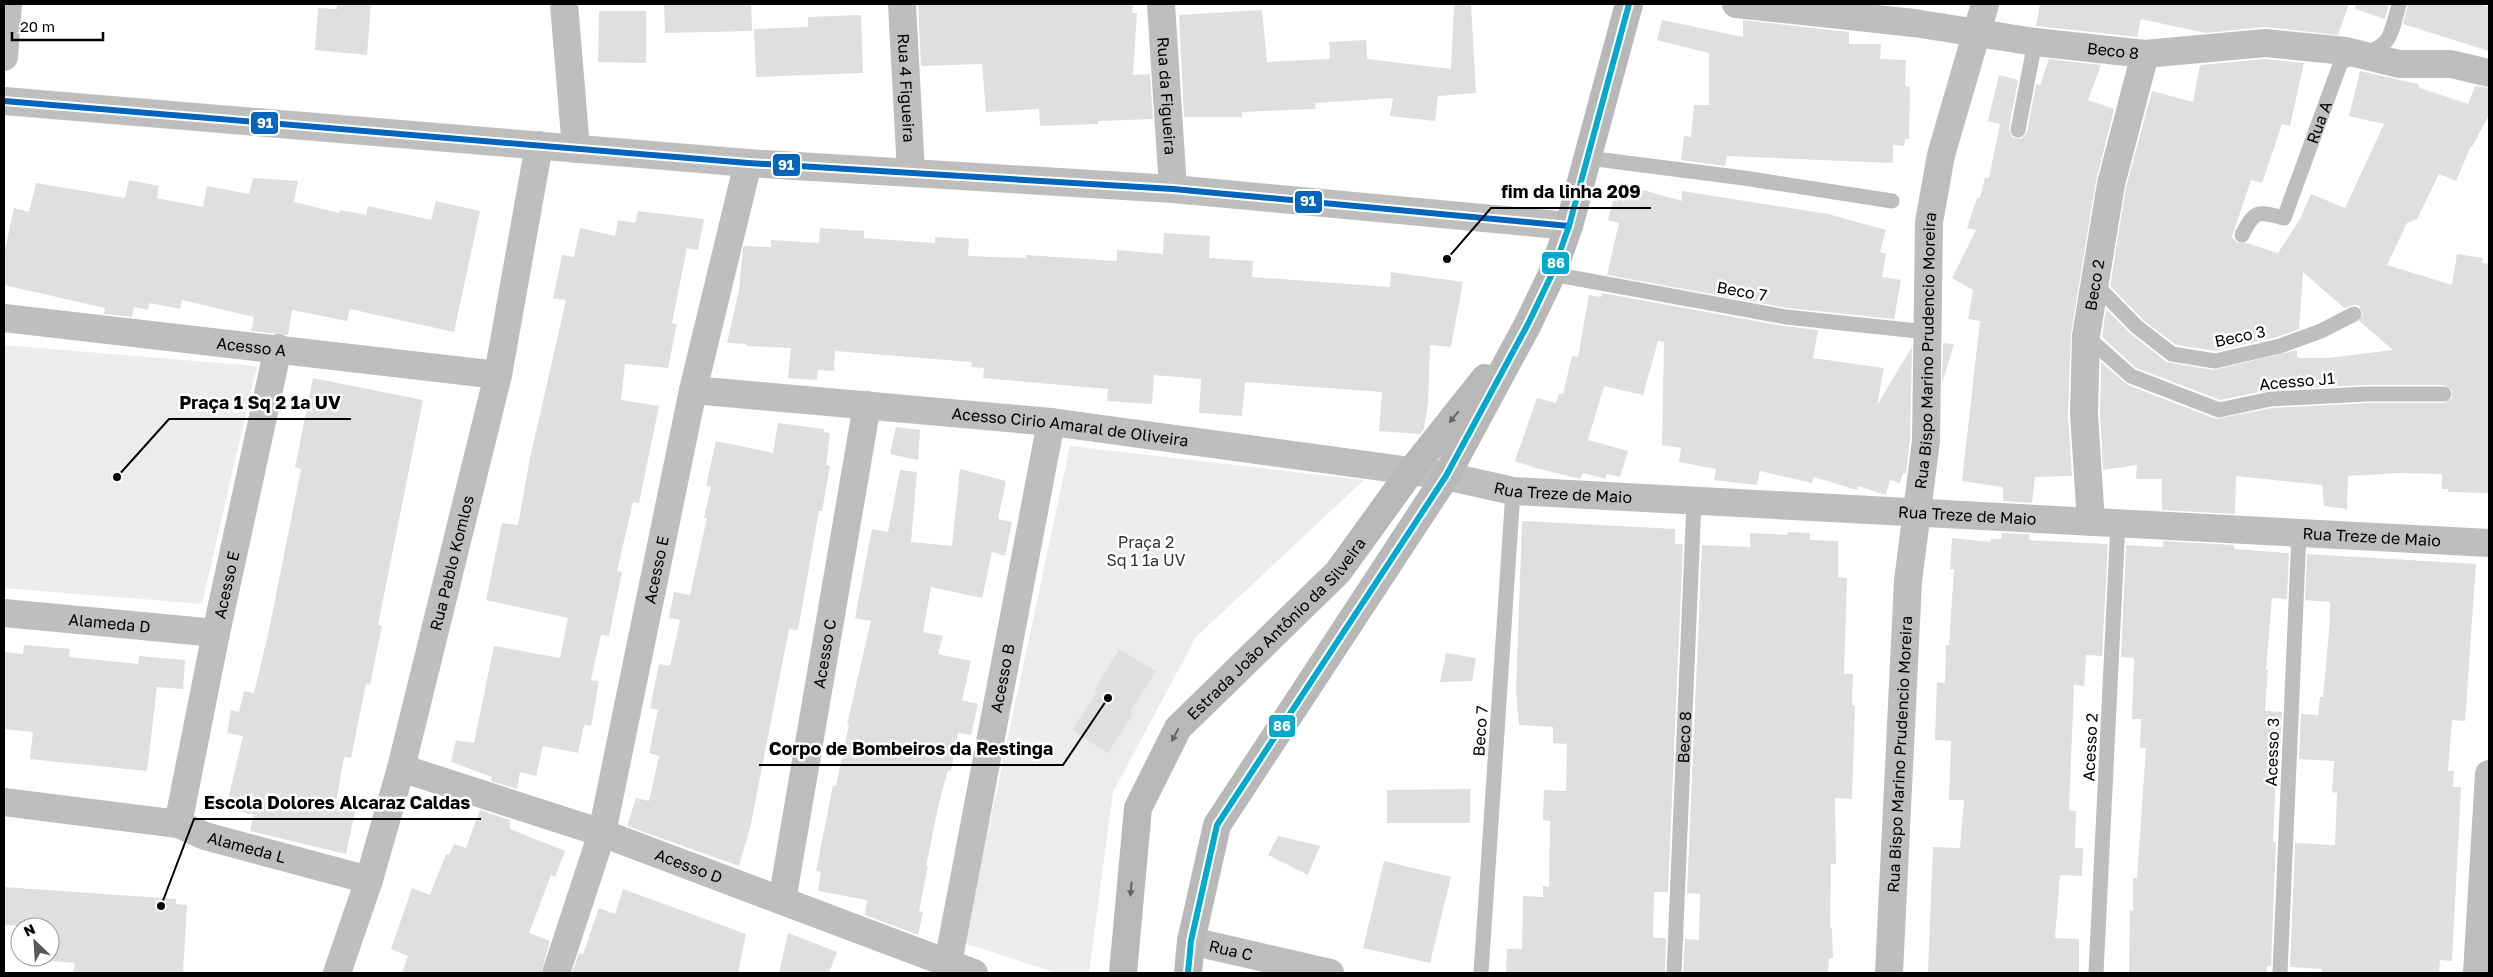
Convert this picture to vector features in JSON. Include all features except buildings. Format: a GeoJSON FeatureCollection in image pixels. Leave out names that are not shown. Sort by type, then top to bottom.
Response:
{"type":"FeatureCollection","features":[{"type":"Feature","properties":{"kind":"main road","name":"Estrada João Antônio da Silveira"},"geometry":{"type":"LineString","coordinates":[[1188,973],[1191,940],[1217,825],[1446,476],[1528,324],[1552,274],[1569,226],[1629,4]]}},
{"type":"Feature","properties":{"kind":"main road","name":"Estrada João Antônio da Silveira"},"geometry":{"type":"LineString","coordinates":[[1123,973],[1138,808],[1178,728],[1338,572],[1410,471],[1528,324]]}},
{"type":"Feature","properties":{"kind":"street"},"geometry":{"type":"LineString","coordinates":[[4,57],[8,4]]}},
{"type":"Feature","properties":{"kind":"street"},"geometry":{"type":"LineString","coordinates":[[564,4],[576,148]]}},
{"type":"Feature","properties":{"kind":"street","name":"Rua 4 Figueira"},"geometry":{"type":"LineString","coordinates":[[902,4],[911,172]]}},
{"type":"Feature","properties":{"kind":"street","name":"Rua da Figueira"},"geometry":{"type":"LineString","coordinates":[[1161,4],[1173,189]]}},
{"type":"Feature","properties":{"kind":"street","name":"Beco 8"},"geometry":{"type":"LineString","coordinates":[[1736,4],[1914,23],[2035,42],[2145,54],[2265,43],[2346,51],[2399,64],[2451,64],[2489,73]]}},
{"type":"Feature","properties":{"kind":"street","name":"Rua Bispo Marino Prudencio Moreira"},"geometry":{"type":"LineString","coordinates":[[1889,973],[1908,581],[1926,441],[1929,222],[1941,155],[1985,4]]}},
{"type":"Feature","properties":{"kind":"street","name":"Beco 2"},"geometry":{"type":"LineString","coordinates":[[2091,522],[2084,414],[2086,336],[2111,184],[2145,54]]}},
{"type":"Feature","properties":{"kind":"street"},"geometry":{"type":"LineString","coordinates":[[4,101],[748,163],[1173,189],[1569,226]]}},
{"type":"Feature","properties":{"kind":"street","name":"Rua Pablo Komlos"},"geometry":{"type":"LineString","coordinates":[[337,973],[369,880],[401,768],[498,375],[539,145]]}},
{"type":"Feature","properties":{"kind":"street","name":"Acesso E"},"geometry":{"type":"LineString","coordinates":[[556,973],[602,833],[693,390],[748,163]]}},
{"type":"Feature","properties":{"kind":"street","name":"Acesso A"},"geometry":{"type":"LineString","coordinates":[[4,318],[278,348],[498,375]]}},
{"type":"Feature","properties":{"kind":"street","name":"Acesso E"},"geometry":{"type":"LineString","coordinates":[[178,824],[216,633],[278,348]]}},
{"type":"Feature","properties":{"kind":"street","name":"Acesso Cirio Amaral de Oliveira"},"geometry":{"type":"LineString","coordinates":[[693,390],[1051,422],[1446,476]]}},
{"type":"Feature","properties":{"kind":"street","name":"Acesso C"},"geometry":{"type":"LineString","coordinates":[[782,901],[867,406]]}},
{"type":"Feature","properties":{"kind":"street","name":"Acesso B"},"geometry":{"type":"LineString","coordinates":[[948,963],[1051,422]]}},
{"type":"Feature","properties":{"kind":"street","name":"Rua Treze de Maio"},"geometry":{"type":"LineString","coordinates":[[1446,476],[1513,491],[2489,542]]}},
{"type":"Feature","properties":{"kind":"street","name":"Alameda D"},"geometry":{"type":"LineString","coordinates":[[4,613],[216,633]]}},
{"type":"Feature","properties":{"kind":"street","name":"Acesso D"},"geometry":{"type":"LineString","coordinates":[[401,768],[602,833],[974,973]]}},
{"type":"Feature","properties":{"kind":"street"},"geometry":{"type":"LineString","coordinates":[[2476,973],[2489,774]]}},
{"type":"Feature","properties":{"kind":"street","name":"Alameda L"},"geometry":{"type":"LineString","coordinates":[[4,802],[178,824],[205,836],[369,880]]}},
{"type":"Feature","properties":{"kind":"street","name":"Rua C"},"geometry":{"type":"LineString","coordinates":[[1191,940],[1330,973]]}},
{"type":"Feature","properties":{"kind":"lane","name":"Rua A"},"geometry":{"type":"LineString","coordinates":[[2242,235],[2252,216],[2262,212],[2284,218],[2341,62],[2384,47],[2392,33],[2399,4]]}},
{"type":"Feature","properties":{"kind":"lane"},"geometry":{"type":"LineString","coordinates":[[2018,130],[2035,42]]}},
{"type":"Feature","properties":{"kind":"lane"},"geometry":{"type":"LineString","coordinates":[[1588,158],[1744,178],[1892,201]]}},
{"type":"Feature","properties":{"kind":"lane","name":"Beco 7"},"geometry":{"type":"LineString","coordinates":[[1552,274],[1786,317],[1927,332]]}},
{"type":"Feature","properties":{"kind":"lane","name":"Beco 3"},"geometry":{"type":"LineString","coordinates":[[2095,284],[2137,327],[2172,354],[2215,361],[2288,343],[2320,332],[2354,314]]}},
{"type":"Feature","properties":{"kind":"lane","name":"Acesso J1"},"geometry":{"type":"LineString","coordinates":[[2086,336],[2131,376],[2219,410],[2271,398],[2367,394],[2444,394]]}},
{"type":"Feature","properties":{"kind":"lane","name":"Beco 7"},"geometry":{"type":"LineString","coordinates":[[1481,973],[1513,491]]}},
{"type":"Feature","properties":{"kind":"lane","name":"Beco 8"},"geometry":{"type":"LineString","coordinates":[[1674,973],[1694,501]]}},
{"type":"Feature","properties":{"kind":"lane","name":"Acesso 2"},"geometry":{"type":"LineString","coordinates":[[2096,973],[2118,523]]}},
{"type":"Feature","properties":{"kind":"lane","name":"Acesso 3"},"geometry":{"type":"LineString","coordinates":[[2280,973],[2299,532]]}},
{"type":"Feature","properties":{"kind":"green space"},"geometry":{"type":"Polygon","coordinates":[[[4,345],[257,366],[202,604],[4,588],[4,345]]]}},
{"type":"Feature","properties":{"kind":"green space","name":"Praça 2 Sq 1 1ª UV"},"geometry":{"type":"Polygon","coordinates":[[[1070,446],[1364,480],[1196,637],[1113,792],[1089,973],[1056,973],[964,943],[1070,446]]]}},
{"type":"Feature","properties":{"kind":"transit line","name":"86"},"geometry":{"type":"LineString","coordinates":[[1188,973],[1191,941],[1217,825],[1446,476],[1528,324],[1552,274],[1569,226],[1629,4]]}},
{"type":"Feature","properties":{"kind":"transit line","name":"91"},"geometry":{"type":"LineString","coordinates":[[4,101],[748,163],[1173,189],[1569,226]]}},
{"type":"Feature","properties":{"kind":"place","name":"fim da linha 209"},"geometry":{"type":"Point","coordinates":[1447,259]}},
{"type":"Feature","properties":{"kind":"place","name":"Praça 1 Sq 2 1ª UV"},"geometry":{"type":"Point","coordinates":[117,477]}},
{"type":"Feature","properties":{"kind":"place","name":"Corpo de Bombeiros da Restinga"},"geometry":{"type":"Point","coordinates":[1108,698]}},
{"type":"Feature","properties":{"kind":"place","name":"Escola Dolores Alcaraz Caldas"},"geometry":{"type":"Point","coordinates":[161,906]}}]}
